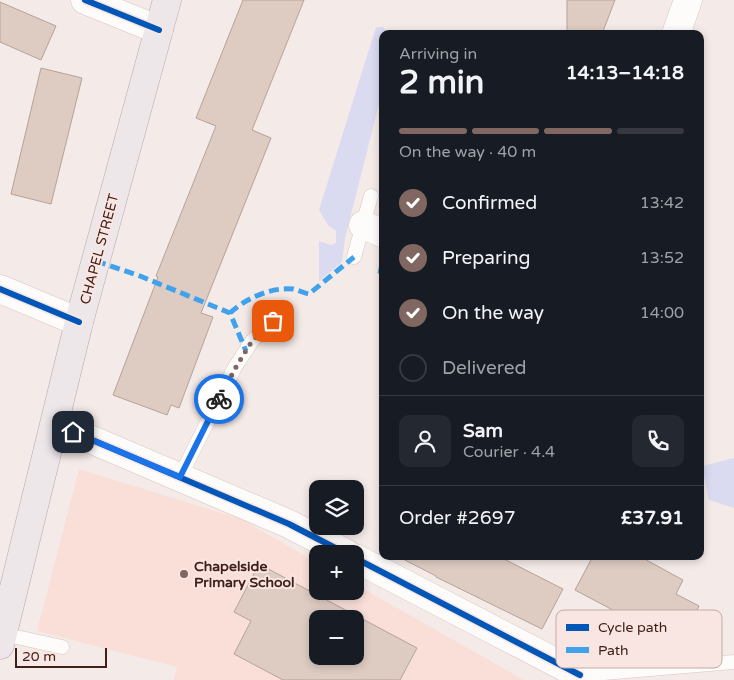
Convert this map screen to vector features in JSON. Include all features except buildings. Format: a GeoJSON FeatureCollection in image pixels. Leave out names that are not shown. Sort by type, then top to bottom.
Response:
{"type":"FeatureCollection","features":[{"type":"Feature","properties":{"kind":"main road","name":"CHAPEL STREET"},"geometry":{"type":"LineString","coordinates":[[1,640],[79,322],[167,0]]}},
{"type":"Feature","properties":{"kind":"street"},"geometry":{"type":"LineString","coordinates":[[85,0],[159,30]]}},
{"type":"Feature","properties":{"kind":"street"},"geometry":{"type":"LineString","coordinates":[[677,30],[688,0]]}},
{"type":"Feature","properties":{"kind":"street"},"geometry":{"type":"LineString","coordinates":[[0,289],[79,322]]}},
{"type":"Feature","properties":{"kind":"street"},"geometry":{"type":"LineString","coordinates":[[55,424],[290,524],[330,545]]}},
{"type":"Feature","properties":{"kind":"street"},"geometry":{"type":"LineString","coordinates":[[364,563],[556,663]]}},
{"type":"Feature","properties":{"kind":"street"},"geometry":{"type":"LineString","coordinates":[[565,668],[580,676]]}},
{"type":"Feature","properties":{"kind":"lane"},"geometry":{"type":"LineString","coordinates":[[354,256],[373,229],[371,196]]}},
{"type":"Feature","properties":{"kind":"lane"},"geometry":{"type":"LineString","coordinates":[[180,477],[236,367],[252,341],[273,321]]}},
{"type":"Feature","properties":{"kind":"lane"},"geometry":{"type":"LineString","coordinates":[[1,640],[62,647]]}},
{"type":"Feature","properties":{"kind":"lane"},"geometry":{"type":"LineString","coordinates":[[580,676],[668,668]]}},
{"type":"Feature","properties":{"kind":"shaded area"},"geometry":{"type":"Polygon","coordinates":[[[376,27],[383,27],[386,30],[379,30],[379,104],[345,238],[342,262],[319,281],[319,241],[331,245],[336,243],[336,231],[328,225],[319,210],[376,27]]]}},
{"type":"Feature","properties":{"kind":"shaded area"},"geometry":{"type":"Polygon","coordinates":[[[734,458],[734,508],[709,500],[704,466],[734,458]]]}},
{"type":"Feature","properties":{"kind":"shaded area","name":"Chapelside Primary School"},"geometry":{"type":"Polygon","coordinates":[[[79,469],[241,519],[309,558],[309,600],[364,600],[364,589],[524,680],[174,680],[177,667],[37,631],[79,469]]]}},
{"type":"Feature","properties":{"kind":"marked path"},"geometry":{"type":"LineString","coordinates":[[230,313],[251,298],[276,290],[293,289],[309,294],[354,257]]}},
{"type":"Feature","properties":{"kind":"marked path"},"geometry":{"type":"LineString","coordinates":[[96,261],[140,276],[230,313],[246,351]]}},
{"type":"Feature","properties":{"kind":"cycle path"},"geometry":{"type":"LineString","coordinates":[[85,0],[159,30]]}},
{"type":"Feature","properties":{"kind":"cycle path"},"geometry":{"type":"LineString","coordinates":[[0,289],[79,322]]}},
{"type":"Feature","properties":{"kind":"cycle path"},"geometry":{"type":"LineString","coordinates":[[55,424],[289,524],[330,545]]}},
{"type":"Feature","properties":{"kind":"cycle path"},"geometry":{"type":"LineString","coordinates":[[364,563],[556,663]]}},
{"type":"Feature","properties":{"kind":"cycle path"},"geometry":{"type":"LineString","coordinates":[[567,668],[580,675]]}},
{"type":"Feature","properties":{"kind":"way so far"},"geometry":{"type":"LineString","coordinates":[[219,399],[252,341],[273,321]]}},
{"type":"Feature","properties":{"kind":"place","name":"Chapelside Primary School"},"geometry":{"type":"Point","coordinates":[184,574]}},
{"type":"Feature","properties":{"kind":"route"},"geometry":{"type":"LineString","coordinates":[[73,432],[180,477],[219,399]]}}]}
